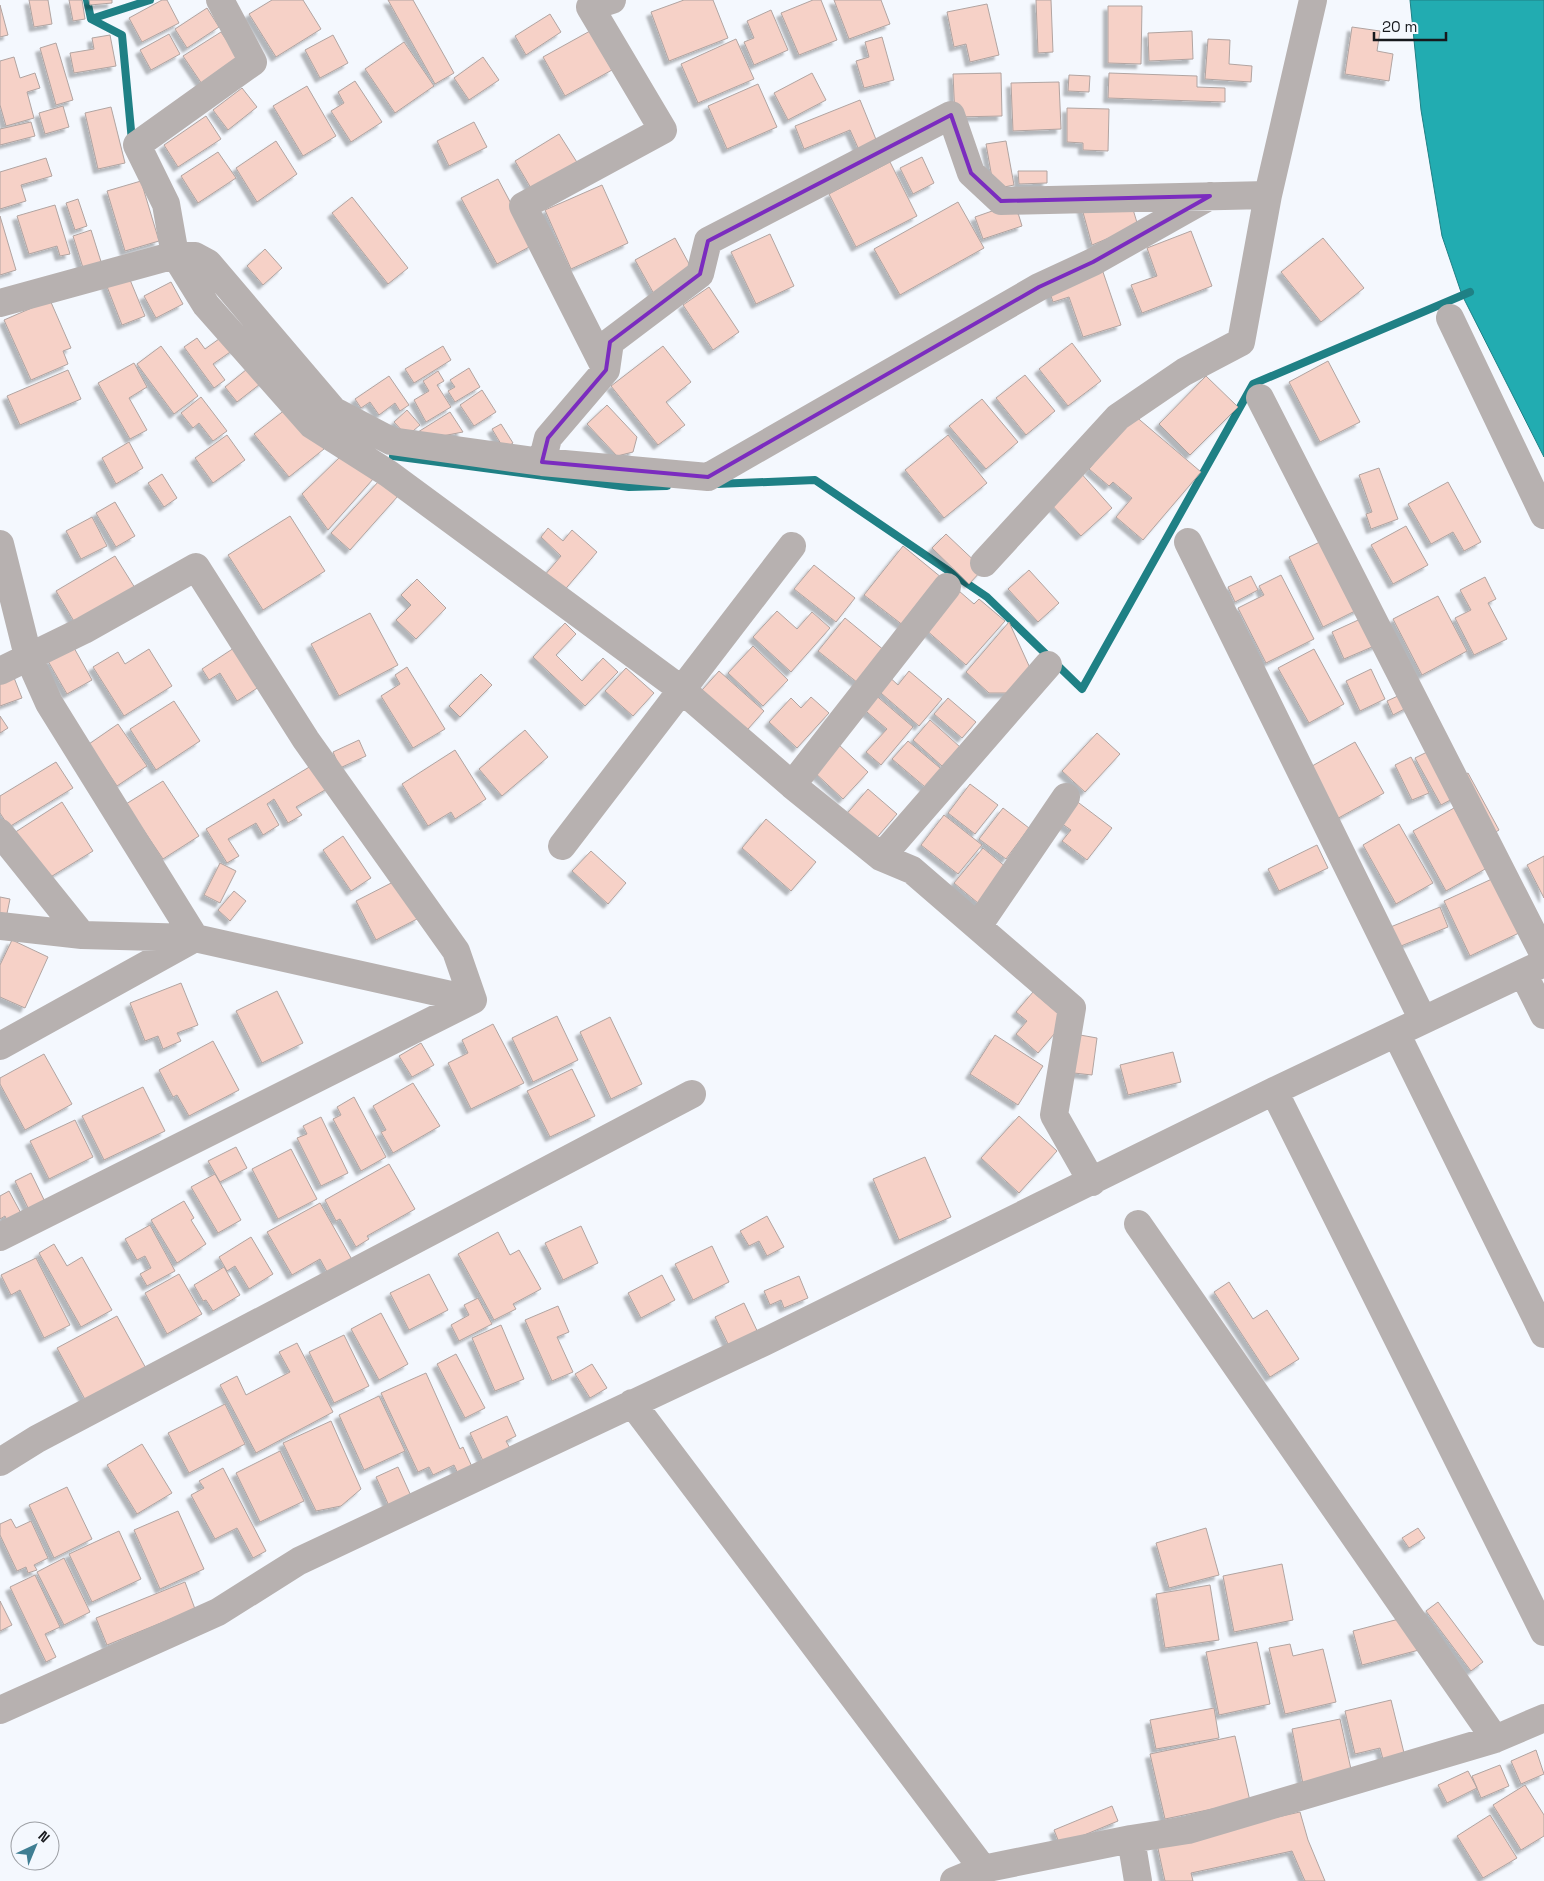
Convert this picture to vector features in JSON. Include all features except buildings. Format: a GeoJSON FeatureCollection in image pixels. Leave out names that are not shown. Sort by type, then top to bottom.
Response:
{"type":"FeatureCollection","features":[{"type":"Feature","properties":{"kind":"street"},"geometry":{"type":"LineString","coordinates":[[220,0],[253,62],[137,145],[166,204],[175,255],[206,305],[312,425],[389,474],[682,690],[792,786],[881,857],[912,870],[1072,1008],[1054,1115],[1092,1182]]}},
{"type":"Feature","properties":{"kind":"street"},"geometry":{"type":"LineString","coordinates":[[984,563],[1118,417],[1184,372],[1241,342],[1268,195],[1313,0]]}},
{"type":"Feature","properties":{"kind":"street"},"geometry":{"type":"LineString","coordinates":[[595,2],[663,130],[522,206],[606,370]]}},
{"type":"Feature","properties":{"kind":"street"},"geometry":{"type":"LineString","coordinates":[[542,462],[548,438],[606,370],[610,342],[700,274],[708,241],[951,115],[971,173],[1001,201],[1268,195]]}},
{"type":"Feature","properties":{"kind":"street"},"geometry":{"type":"LineString","coordinates":[[0,303],[175,255],[195,256],[208,262],[334,411],[391,441],[542,462],[708,477],[1039,287],[1093,262],[1210,196]]}},
{"type":"Feature","properties":{"kind":"street"},"geometry":{"type":"LineString","coordinates":[[1450,318],[1544,516]]}},
{"type":"Feature","properties":{"kind":"street"},"geometry":{"type":"LineString","coordinates":[[1260,398],[1544,955]]}},
{"type":"Feature","properties":{"kind":"street"},"geometry":{"type":"LineString","coordinates":[[1188,542],[1423,1020]]}},
{"type":"Feature","properties":{"kind":"street"},"geometry":{"type":"LineString","coordinates":[[0,544],[28,656],[49,703],[195,938]]}},
{"type":"Feature","properties":{"kind":"street"},"geometry":{"type":"LineString","coordinates":[[562,846],[792,546]]}},
{"type":"Feature","properties":{"kind":"street"},"geometry":{"type":"LineString","coordinates":[[0,672],[28,656],[84,630],[196,566],[306,740],[456,951],[473,1000]]}},
{"type":"Feature","properties":{"kind":"street"},"geometry":{"type":"LineString","coordinates":[[792,786],[947,587]]}},
{"type":"Feature","properties":{"kind":"street"},"geometry":{"type":"LineString","coordinates":[[881,857],[1048,665]]}},
{"type":"Feature","properties":{"kind":"street"},"geometry":{"type":"LineString","coordinates":[[978,926],[1066,796]]}},
{"type":"Feature","properties":{"kind":"street"},"geometry":{"type":"LineString","coordinates":[[0,833],[82,935]]}},
{"type":"Feature","properties":{"kind":"street"},"geometry":{"type":"LineString","coordinates":[[0,926],[82,935],[195,938],[473,1000]]}},
{"type":"Feature","properties":{"kind":"street"},"geometry":{"type":"LineString","coordinates":[[0,1046],[195,938]]}},
{"type":"Feature","properties":{"kind":"street"},"geometry":{"type":"LineString","coordinates":[[0,1710],[218,1612],[299,1561],[773,1338],[1274,1091],[1534,968],[1544,1015]]}},
{"type":"Feature","properties":{"kind":"street"},"geometry":{"type":"LineString","coordinates":[[0,1237],[473,1000]]}},
{"type":"Feature","properties":{"kind":"street"},"geometry":{"type":"LineString","coordinates":[[1396,1033],[1544,1334]]}},
{"type":"Feature","properties":{"kind":"street"},"geometry":{"type":"LineString","coordinates":[[1274,1091],[1544,1632]]}},
{"type":"Feature","properties":{"kind":"street"},"geometry":{"type":"LineString","coordinates":[[0,1462],[37,1439],[692,1094]]}},
{"type":"Feature","properties":{"kind":"street"},"geometry":{"type":"LineString","coordinates":[[1138,1224],[1495,1739]]}},
{"type":"Feature","properties":{"kind":"street"},"geometry":{"type":"LineString","coordinates":[[632,1403],[984,1875]]}},
{"type":"Feature","properties":{"kind":"street"},"geometry":{"type":"LineString","coordinates":[[954,1881],[1131,1839],[1188,1830],[1495,1739],[1544,1718]]}},
{"type":"Feature","properties":{"kind":"street"},"geometry":{"type":"LineString","coordinates":[[1131,1839],[1138,1881]]}},
{"type":"Feature","properties":{"kind":"highlighted area"},"geometry":{"type":"Polygon","coordinates":[[[951,115],[971,173],[1001,201],[1210,196],[1093,262],[1039,287],[708,477],[542,462],[548,438],[606,370],[610,342],[700,274],[708,241],[951,115]]]}},
{"type":"Feature","properties":{"kind":"water"},"geometry":{"type":"Polygon","coordinates":[[[1410,0],[1544,0],[1544,457],[1462,295],[1442,236],[1421,110],[1410,0]]]}},
{"type":"Feature","properties":{"kind":"waterway"},"geometry":{"type":"LineString","coordinates":[[87,0],[91,19],[122,35],[132,141]]}},
{"type":"Feature","properties":{"kind":"waterway"},"geometry":{"type":"LineString","coordinates":[[91,19],[150,0]]}},
{"type":"Feature","properties":{"kind":"waterway"},"geometry":{"type":"LineString","coordinates":[[716,484],[815,480],[987,597],[1082,689],[1253,384],[1470,292]]}},
{"type":"Feature","properties":{"kind":"waterway"},"geometry":{"type":"LineString","coordinates":[[393,456],[629,487],[667,486]]}}]}
